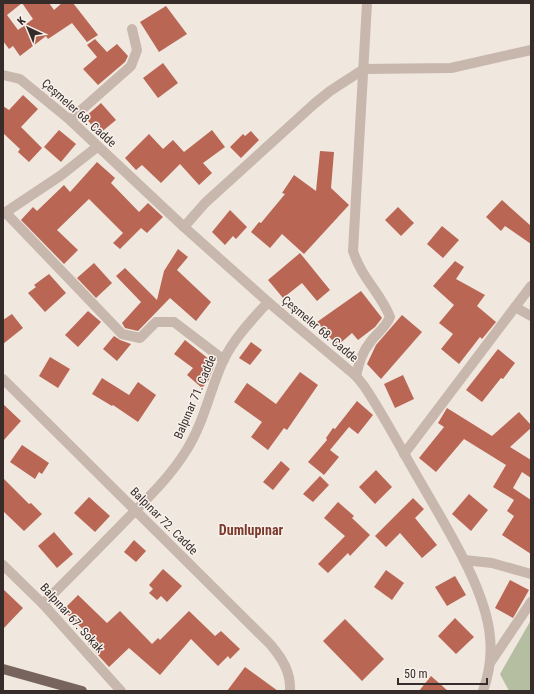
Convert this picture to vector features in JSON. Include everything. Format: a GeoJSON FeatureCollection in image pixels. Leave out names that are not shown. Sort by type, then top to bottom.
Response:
{"type":"FeatureCollection","features":[{"type":"Feature","properties":{"kind":"main road"},"geometry":{"type":"LineString","coordinates":[[3,669],[82,691]]}},
{"type":"Feature","properties":{"kind":"street"},"geometry":{"type":"LineString","coordinates":[[356,376],[360,360],[366,349],[387,324],[390,317],[385,305],[364,276],[353,251],[367,3]]}},
{"type":"Feature","properties":{"kind":"street"},"geometry":{"type":"LineString","coordinates":[[70,120],[131,66],[137,50],[132,29]]}},
{"type":"Feature","properties":{"kind":"street"},"geometry":{"type":"LineString","coordinates":[[184,227],[205,203],[314,104],[330,91],[364,69],[451,68],[531,50]]}},
{"type":"Feature","properties":{"kind":"street","name":"Çeşmeler 68. Cadde"},"geometry":{"type":"LineString","coordinates":[[3,75],[20,80],[70,120],[97,147],[184,227],[268,302],[356,376],[373,399],[464,560],[486,615],[490,637],[490,663],[483,691]]}},
{"type":"Feature","properties":{"kind":"street"},"geometry":{"type":"LineString","coordinates":[[97,147],[60,176],[4,213],[122,334],[140,338],[156,322],[174,322],[224,360]]}},
{"type":"Feature","properties":{"kind":"street"},"geometry":{"type":"LineString","coordinates":[[404,454],[531,286]]}},
{"type":"Feature","properties":{"kind":"street","name":"Balpınar 71. Cadde"},"geometry":{"type":"LineString","coordinates":[[43,604],[135,511],[166,477],[185,453],[196,433],[224,360],[239,334],[268,302]]}},
{"type":"Feature","properties":{"kind":"street"},"geometry":{"type":"LineString","coordinates":[[515,307],[531,316]]}},
{"type":"Feature","properties":{"kind":"street","name":"Balpınar 72. Cadde"},"geometry":{"type":"LineString","coordinates":[[3,379],[270,644],[286,666],[289,676],[290,691]]}},
{"type":"Feature","properties":{"kind":"street"},"geometry":{"type":"LineString","coordinates":[[464,560],[492,564],[531,574]]}},
{"type":"Feature","properties":{"kind":"street","name":"Balpınar 67. Sokak"},"geometry":{"type":"LineString","coordinates":[[3,564],[43,604],[120,691]]}},
{"type":"Feature","properties":{"kind":"street"},"geometry":{"type":"LineString","coordinates":[[490,663],[531,602]]}},
{"type":"Feature","properties":{"kind":"green space"},"geometry":{"type":"Polygon","coordinates":[[[531,620],[531,691],[509,691],[500,674],[531,620]]]}},
{"type":"Feature","properties":{"kind":"building"},"geometry":{"type":"Polygon","coordinates":[[[3,3],[22,3],[49,3],[54,10],[62,3],[73,3],[98,35],[87,42],[72,23],[48,39],[46,36],[20,56],[13,46],[9,49],[3,41],[3,3]],[[22,3],[7,15],[18,30],[33,19],[22,3]]]}},
{"type":"Feature","properties":{"kind":"building"},"geometry":{"type":"Polygon","coordinates":[[[166,6],[187,34],[159,52],[140,22],[166,6]]]}},
{"type":"Feature","properties":{"kind":"building"},"geometry":{"type":"Polygon","coordinates":[[[95,39],[107,52],[117,44],[128,56],[125,62],[98,85],[83,69],[97,57],[87,45],[95,39]]]}},
{"type":"Feature","properties":{"kind":"building"},"geometry":{"type":"Polygon","coordinates":[[[163,63],[178,83],[158,98],[143,78],[163,63]]]}},
{"type":"Feature","properties":{"kind":"building"},"geometry":{"type":"Polygon","coordinates":[[[23,95],[38,109],[21,127],[42,148],[29,162],[18,152],[20,149],[3,133],[3,106],[9,110],[23,95]]]}},
{"type":"Feature","properties":{"kind":"building"},"geometry":{"type":"Polygon","coordinates":[[[101,103],[116,120],[99,134],[85,117],[101,103]]]}},
{"type":"Feature","properties":{"kind":"building"},"geometry":{"type":"Polygon","coordinates":[[[59,130],[76,144],[61,162],[44,147],[59,130]]]}},
{"type":"Feature","properties":{"kind":"building"},"geometry":{"type":"Polygon","coordinates":[[[212,130],[225,147],[203,163],[212,173],[199,185],[180,164],[161,183],[142,165],[136,170],[125,158],[149,134],[163,149],[173,140],[184,152],[212,130]]]}},
{"type":"Feature","properties":{"kind":"building"},"geometry":{"type":"Polygon","coordinates":[[[251,131],[259,140],[241,158],[230,147],[243,134],[245,136],[251,131]]]}},
{"type":"Feature","properties":{"kind":"building"},"geometry":{"type":"Polygon","coordinates":[[[320,151],[334,152],[331,188],[349,205],[304,254],[282,234],[270,248],[251,232],[259,222],[261,223],[285,194],[282,193],[294,175],[316,191],[320,151]]]}},
{"type":"Feature","properties":{"kind":"building"},"geometry":{"type":"Polygon","coordinates":[[[97,162],[115,178],[111,183],[139,212],[148,203],[163,217],[147,233],[141,228],[120,249],[113,243],[123,233],[89,199],[57,230],[78,250],[64,264],[21,220],[33,207],[37,211],[64,185],[70,192],[97,162]]]}},
{"type":"Feature","properties":{"kind":"building"},"geometry":{"type":"Polygon","coordinates":[[[502,200],[531,226],[531,244],[505,226],[501,231],[486,217],[502,200]]]}},
{"type":"Feature","properties":{"kind":"building"},"geometry":{"type":"Polygon","coordinates":[[[398,207],[414,223],[401,236],[385,220],[398,207]]]}},
{"type":"Feature","properties":{"kind":"building"},"geometry":{"type":"Polygon","coordinates":[[[230,210],[247,227],[236,239],[233,236],[225,245],[212,232],[230,210]]]}},
{"type":"Feature","properties":{"kind":"building"},"geometry":{"type":"Polygon","coordinates":[[[442,226],[459,240],[443,258],[427,244],[442,226]]]}},
{"type":"Feature","properties":{"kind":"building"},"geometry":{"type":"Polygon","coordinates":[[[178,249],[188,257],[177,270],[211,302],[196,321],[170,298],[138,331],[125,328],[122,323],[141,302],[116,276],[125,268],[157,300],[164,271],[178,249]]]}},
{"type":"Feature","properties":{"kind":"building"},"geometry":{"type":"Polygon","coordinates":[[[300,253],[330,290],[317,301],[302,283],[283,298],[268,280],[300,253]]]}},
{"type":"Feature","properties":{"kind":"building"},"geometry":{"type":"Polygon","coordinates":[[[455,261],[464,267],[456,279],[485,295],[477,306],[496,322],[482,339],[480,337],[459,364],[441,349],[453,334],[439,323],[454,305],[433,286],[455,261]]]}},
{"type":"Feature","properties":{"kind":"building"},"geometry":{"type":"Polygon","coordinates":[[[94,263],[112,283],[96,298],[77,278],[94,263]]]}},
{"type":"Feature","properties":{"kind":"building"},"geometry":{"type":"Polygon","coordinates":[[[49,274],[66,293],[45,312],[28,293],[36,287],[34,285],[49,274]]]}},
{"type":"Feature","properties":{"kind":"building"},"geometry":{"type":"Polygon","coordinates":[[[361,291],[382,318],[375,327],[358,340],[352,333],[337,346],[317,322],[361,291]]]}},
{"type":"Feature","properties":{"kind":"building"},"geometry":{"type":"Polygon","coordinates":[[[88,311],[101,322],[78,347],[65,335],[88,311]]]}},
{"type":"Feature","properties":{"kind":"building"},"geometry":{"type":"Polygon","coordinates":[[[12,314],[23,328],[3,344],[3,320],[12,314]]]}},
{"type":"Feature","properties":{"kind":"building"},"geometry":{"type":"Polygon","coordinates":[[[402,315],[422,332],[381,379],[367,364],[376,345],[402,315]]]}},
{"type":"Feature","properties":{"kind":"building"},"geometry":{"type":"Polygon","coordinates":[[[114,336],[131,344],[117,361],[103,349],[114,336]]]}},
{"type":"Feature","properties":{"kind":"building"},"geometry":{"type":"Polygon","coordinates":[[[185,340],[215,364],[208,381],[202,388],[187,375],[193,368],[174,354],[185,340]]]}},
{"type":"Feature","properties":{"kind":"building"},"geometry":{"type":"Polygon","coordinates":[[[251,342],[262,350],[250,365],[239,358],[251,342]]]}},
{"type":"Feature","properties":{"kind":"building"},"geometry":{"type":"Polygon","coordinates":[[[498,349],[515,363],[482,402],[466,390],[498,349]]]}},
{"type":"Feature","properties":{"kind":"building"},"geometry":{"type":"Polygon","coordinates":[[[50,357],[70,369],[58,388],[39,376],[50,357]]]}},
{"type":"Feature","properties":{"kind":"building"},"geometry":{"type":"Polygon","coordinates":[[[300,372],[318,385],[287,430],[284,428],[268,450],[251,437],[262,422],[234,402],[247,383],[276,404],[300,372]]]}},
{"type":"Feature","properties":{"kind":"building"},"geometry":{"type":"Polygon","coordinates":[[[403,375],[414,399],[395,408],[384,384],[403,375]]]}},
{"type":"Feature","properties":{"kind":"building"},"geometry":{"type":"Polygon","coordinates":[[[102,378],[129,395],[138,382],[156,395],[138,422],[113,405],[112,406],[92,394],[102,378]]]}},
{"type":"Feature","properties":{"kind":"building"},"geometry":{"type":"Polygon","coordinates":[[[357,401],[373,415],[358,434],[349,427],[330,450],[339,457],[324,475],[308,462],[327,440],[326,438],[333,428],[335,429],[357,401]]]}},
{"type":"Feature","properties":{"kind":"building"},"geometry":{"type":"Polygon","coordinates":[[[3,404],[21,421],[3,441],[3,404]]]}},
{"type":"Feature","properties":{"kind":"building"},"geometry":{"type":"Polygon","coordinates":[[[447,408],[492,436],[519,412],[531,425],[531,428],[510,447],[531,460],[531,478],[522,472],[513,488],[531,500],[531,554],[502,535],[514,516],[507,511],[514,500],[493,487],[506,465],[464,439],[436,472],[419,458],[444,427],[438,423],[447,408]]]}},
{"type":"Feature","properties":{"kind":"building"},"geometry":{"type":"Polygon","coordinates":[[[22,445],[49,463],[42,474],[39,472],[35,479],[10,462],[22,445]]]}},
{"type":"Feature","properties":{"kind":"building"},"geometry":{"type":"Polygon","coordinates":[[[281,461],[290,469],[273,490],[263,482],[281,461]]]}},
{"type":"Feature","properties":{"kind":"building"},"geometry":{"type":"Polygon","coordinates":[[[376,470],[392,487],[375,504],[359,487],[376,470]]]}},
{"type":"Feature","properties":{"kind":"building"},"geometry":{"type":"Polygon","coordinates":[[[320,476],[329,485],[313,502],[303,494],[320,476]]]}},
{"type":"Feature","properties":{"kind":"building"},"geometry":{"type":"Polygon","coordinates":[[[3,478],[29,504],[31,503],[42,514],[24,531],[3,511],[3,478]]]}},
{"type":"Feature","properties":{"kind":"building"},"geometry":{"type":"Polygon","coordinates":[[[469,494],[488,510],[471,531],[452,514],[469,494]]]}},
{"type":"Feature","properties":{"kind":"building"},"geometry":{"type":"Polygon","coordinates":[[[89,497],[110,516],[95,532],[74,513],[89,497]]]}},
{"type":"Feature","properties":{"kind":"building"},"geometry":{"type":"Polygon","coordinates":[[[413,498],[424,509],[415,518],[437,545],[422,558],[400,533],[386,547],[375,536],[413,498]]]}},
{"type":"Feature","properties":{"kind":"building"},"geometry":{"type":"Polygon","coordinates":[[[338,502],[354,516],[352,518],[370,535],[350,556],[348,553],[328,573],[318,564],[345,536],[324,518],[338,502]]]}},
{"type":"Feature","properties":{"kind":"building"},"geometry":{"type":"Polygon","coordinates":[[[54,532],[73,554],[57,568],[38,546],[54,532]]]}},
{"type":"Feature","properties":{"kind":"building"},"geometry":{"type":"Polygon","coordinates":[[[134,540],[146,551],[136,562],[124,552],[134,540]]]}},
{"type":"Feature","properties":{"kind":"building"},"geometry":{"type":"Polygon","coordinates":[[[163,569],[182,586],[167,602],[161,596],[157,600],[149,593],[153,589],[149,585],[163,569]]]}},
{"type":"Feature","properties":{"kind":"building"},"geometry":{"type":"Polygon","coordinates":[[[386,570],[404,583],[392,600],[374,587],[386,570]]]}},
{"type":"Feature","properties":{"kind":"building"},"geometry":{"type":"Polygon","coordinates":[[[455,576],[466,595],[447,606],[435,587],[455,576]]]}},
{"type":"Feature","properties":{"kind":"building"},"geometry":{"type":"Polygon","coordinates":[[[510,580],[529,590],[513,618],[495,608],[510,580]]]}},
{"type":"Feature","properties":{"kind":"building"},"geometry":{"type":"Polygon","coordinates":[[[3,589],[23,608],[3,629],[3,589]]]}},
{"type":"Feature","properties":{"kind":"building"},"geometry":{"type":"Polygon","coordinates":[[[78,595],[107,623],[120,611],[152,644],[158,638],[160,640],[189,611],[215,636],[221,631],[240,649],[230,659],[228,656],[218,666],[191,639],[160,675],[129,648],[109,667],[87,643],[92,638],[63,610],[78,595]]]}},
{"type":"Feature","properties":{"kind":"building"},"geometry":{"type":"Polygon","coordinates":[[[455,618],[474,637],[456,654],[438,636],[455,618]]]}},
{"type":"Feature","properties":{"kind":"building"},"geometry":{"type":"Polygon","coordinates":[[[345,619],[384,659],[362,681],[323,641],[345,619]]]}},
{"type":"Feature","properties":{"kind":"building"},"geometry":{"type":"Polygon","coordinates":[[[245,667],[278,691],[227,691],[245,667]]]}},
{"type":"Feature","properties":{"kind":"building"},"geometry":{"type":"Polygon","coordinates":[[[431,676],[448,691],[419,691],[431,676]]]}},
{"type":"Feature","properties":{"kind":"district","name":"Dumlupınar"},"geometry":{"type":"Point","coordinates":[251,530]}}]}
